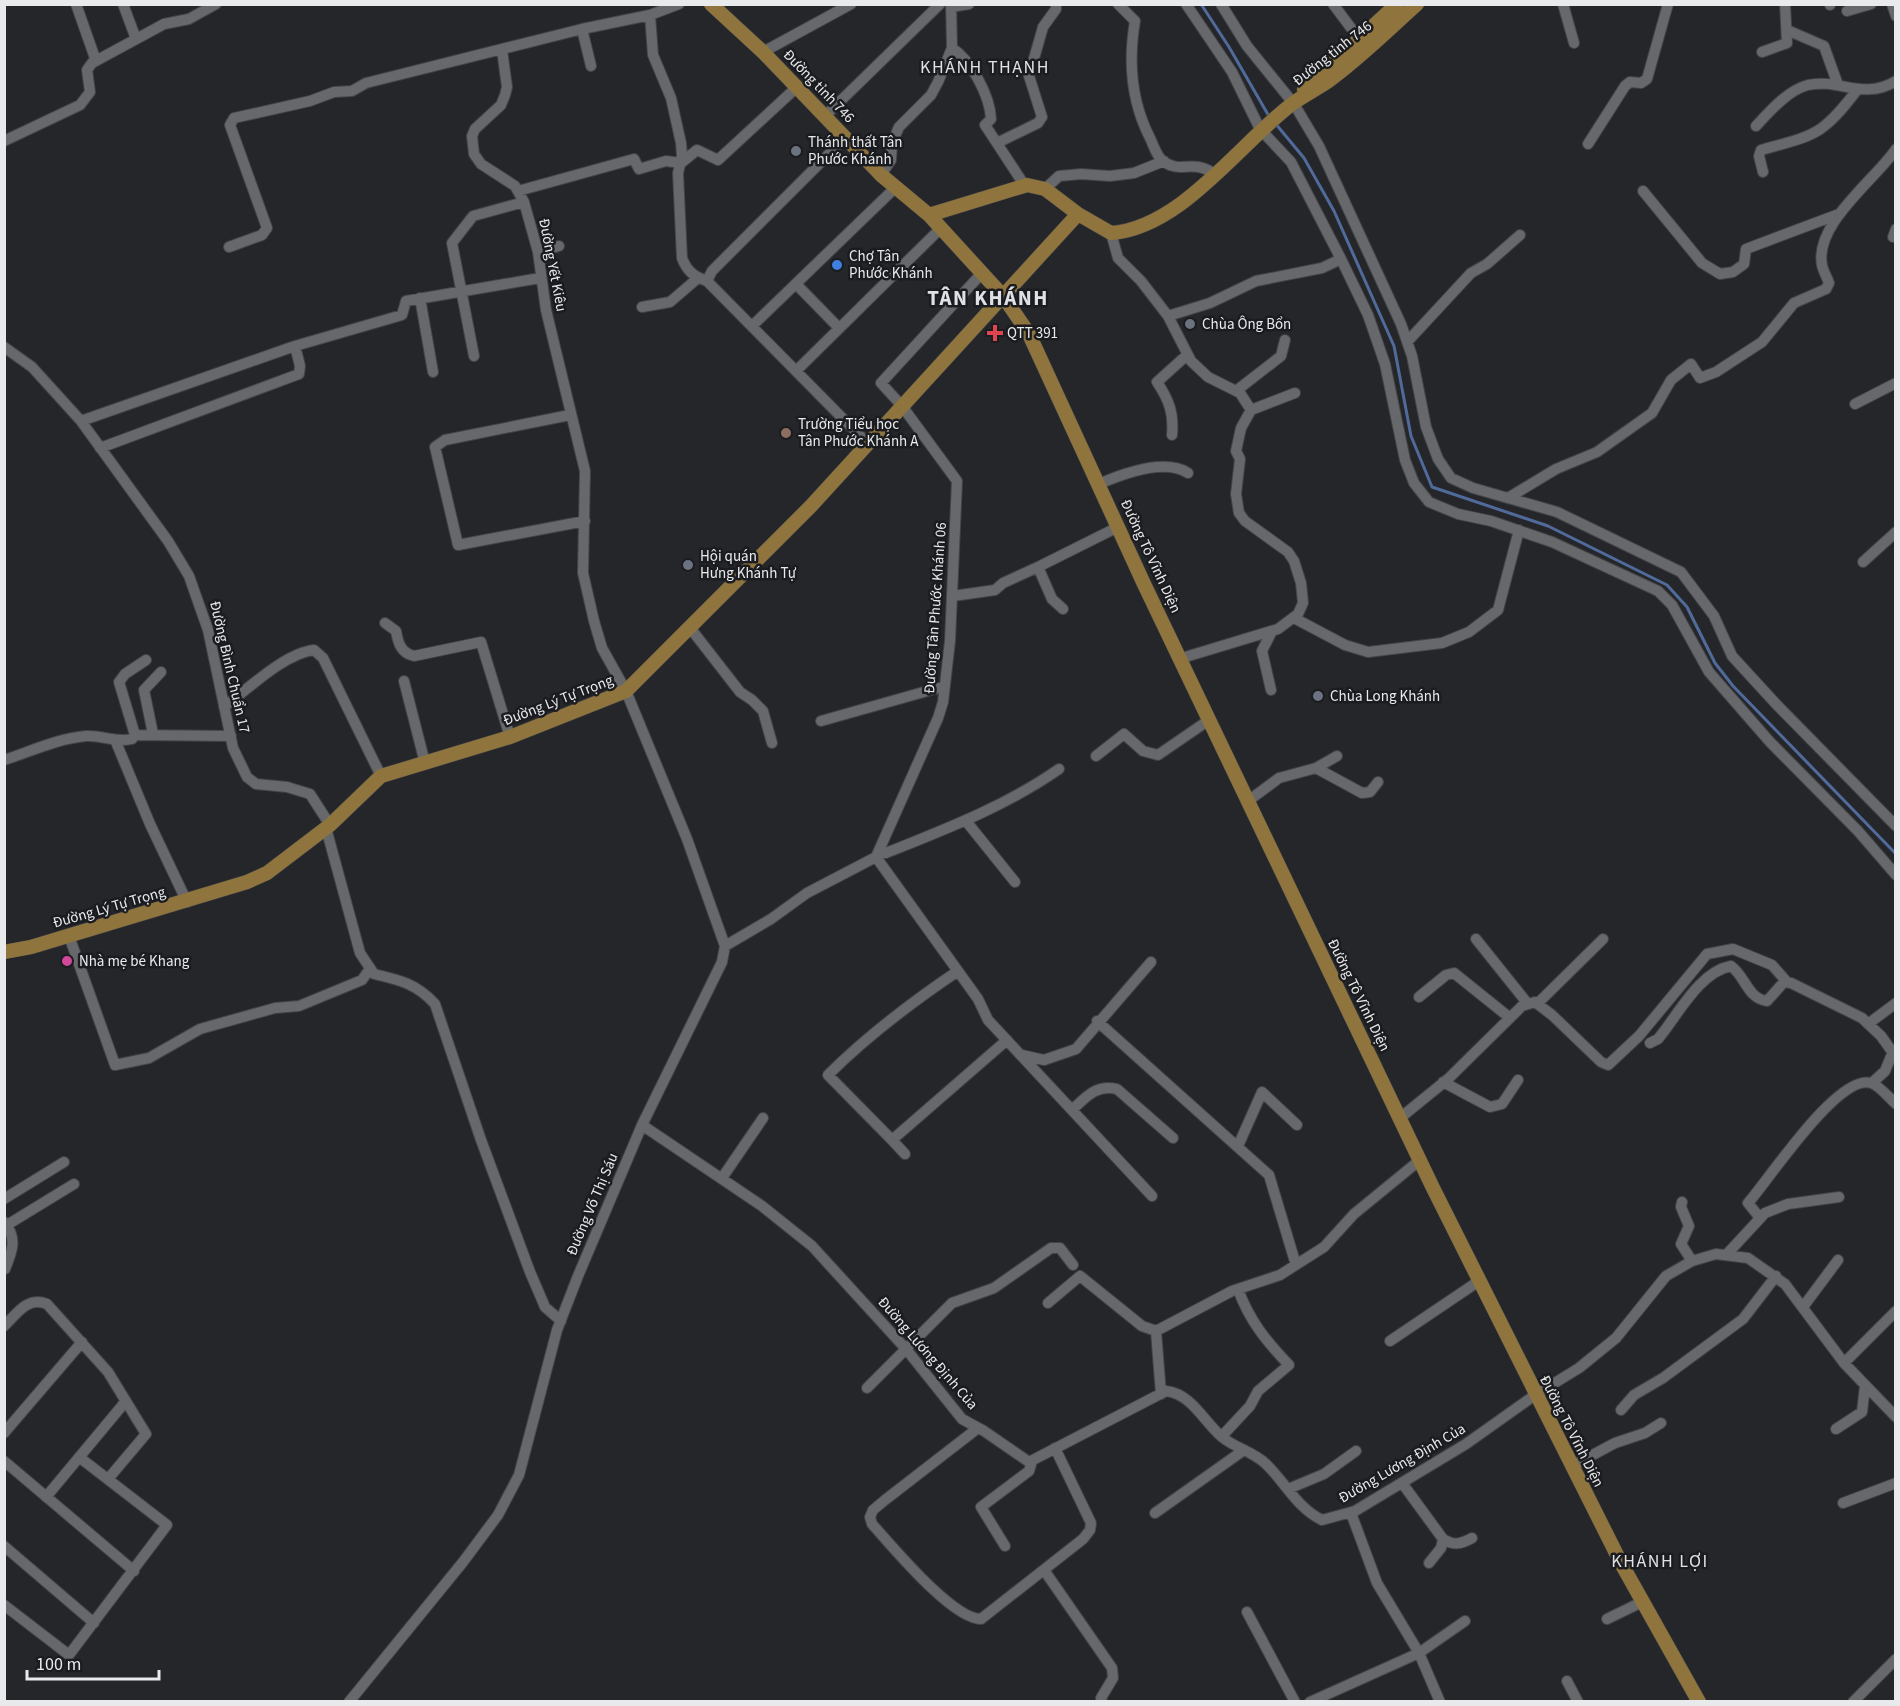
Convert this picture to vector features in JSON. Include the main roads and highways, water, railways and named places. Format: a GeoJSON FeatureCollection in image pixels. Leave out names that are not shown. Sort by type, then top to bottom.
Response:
{"type":"FeatureCollection","features":[{"type":"Feature","properties":{"kind":"main road","name":"Đường tỉnh 746"},"geometry":{"type":"LineString","coordinates":[[711,4],[763,52],[881,175],[929,215],[1003,296]]}},
{"type":"Feature","properties":{"kind":"main road","name":"Đường tỉnh 746"},"geometry":{"type":"LineString","coordinates":[[1293,103],[1320,74],[1397,4]]}},
{"type":"Feature","properties":{"kind":"main road","name":"Đường tỉnh 746"},"geometry":{"type":"LineString","coordinates":[[1293,103],[1327,82],[1417,4]]}},
{"type":"Feature","properties":{"kind":"main road"},"geometry":{"type":"LineString","coordinates":[[929,215],[1025,186],[1045,189],[1078,214],[1111,233],[1123,232],[1162,215],[1187,200],[1293,103]]}},
{"type":"Feature","properties":{"kind":"main road","name":"Đường Lý Tự Trọng"},"geometry":{"type":"LineString","coordinates":[[4,952],[187,902],[267,873],[328,826],[381,776],[510,737],[626,691],[691,629],[811,506],[1078,214]]}},
{"type":"Feature","properties":{"kind":"main road","name":"Đường Tô Vĩnh Diện"},"geometry":{"type":"LineString","coordinates":[[1003,296],[1029,334],[1209,720],[1535,1395],[1642,1602],[1699,1701]]}},
{"type":"Feature","properties":{"kind":"waterway"},"geometry":{"type":"LineString","coordinates":[[1201,4],[1270,118]]}},
{"type":"Feature","properties":{"kind":"waterway"},"geometry":{"type":"LineString","coordinates":[[1275,123],[1304,158],[1334,211],[1394,346],[1411,436],[1432,487],[1548,526],[1667,585],[1687,607],[1715,663],[1733,686],[1896,854]]}},
{"type":"Feature","properties":{"kind":"place","name":"Thánh thất Tân Phước Khánh"},"geometry":{"type":"Point","coordinates":[796,151]}},
{"type":"Feature","properties":{"kind":"place","name":"Chợ Tân Phước Khánh"},"geometry":{"type":"Point","coordinates":[837,265]}},
{"type":"Feature","properties":{"kind":"place","name":"Chùa Ông Bổn"},"geometry":{"type":"Point","coordinates":[1190,324]}},
{"type":"Feature","properties":{"kind":"place","name":"QTT 391"},"geometry":{"type":"Point","coordinates":[995,333]}},
{"type":"Feature","properties":{"kind":"place","name":"Trường Tiểu học Tân Phước Khánh A"},"geometry":{"type":"Point","coordinates":[786,433]}},
{"type":"Feature","properties":{"kind":"place","name":"Hội quán Hưng Khánh Tự"},"geometry":{"type":"Point","coordinates":[688,565]}},
{"type":"Feature","properties":{"kind":"place","name":"Chùa Long Khánh"},"geometry":{"type":"Point","coordinates":[1318,696]}},
{"type":"Feature","properties":{"kind":"place","name":"Nhà mẹ bé Khang"},"geometry":{"type":"Point","coordinates":[67,961]}},
{"type":"Feature","properties":{"kind":"district","name":"KHÁNH THẠNH"},"geometry":{"type":"Point","coordinates":[985,67]}},
{"type":"Feature","properties":{"kind":"district","name":"TÂN KHÁNH"},"geometry":{"type":"Point","coordinates":[988,298]}},
{"type":"Feature","properties":{"kind":"district","name":"KHÁNH LỢI"},"geometry":{"type":"Point","coordinates":[1660,1561]}}]}
